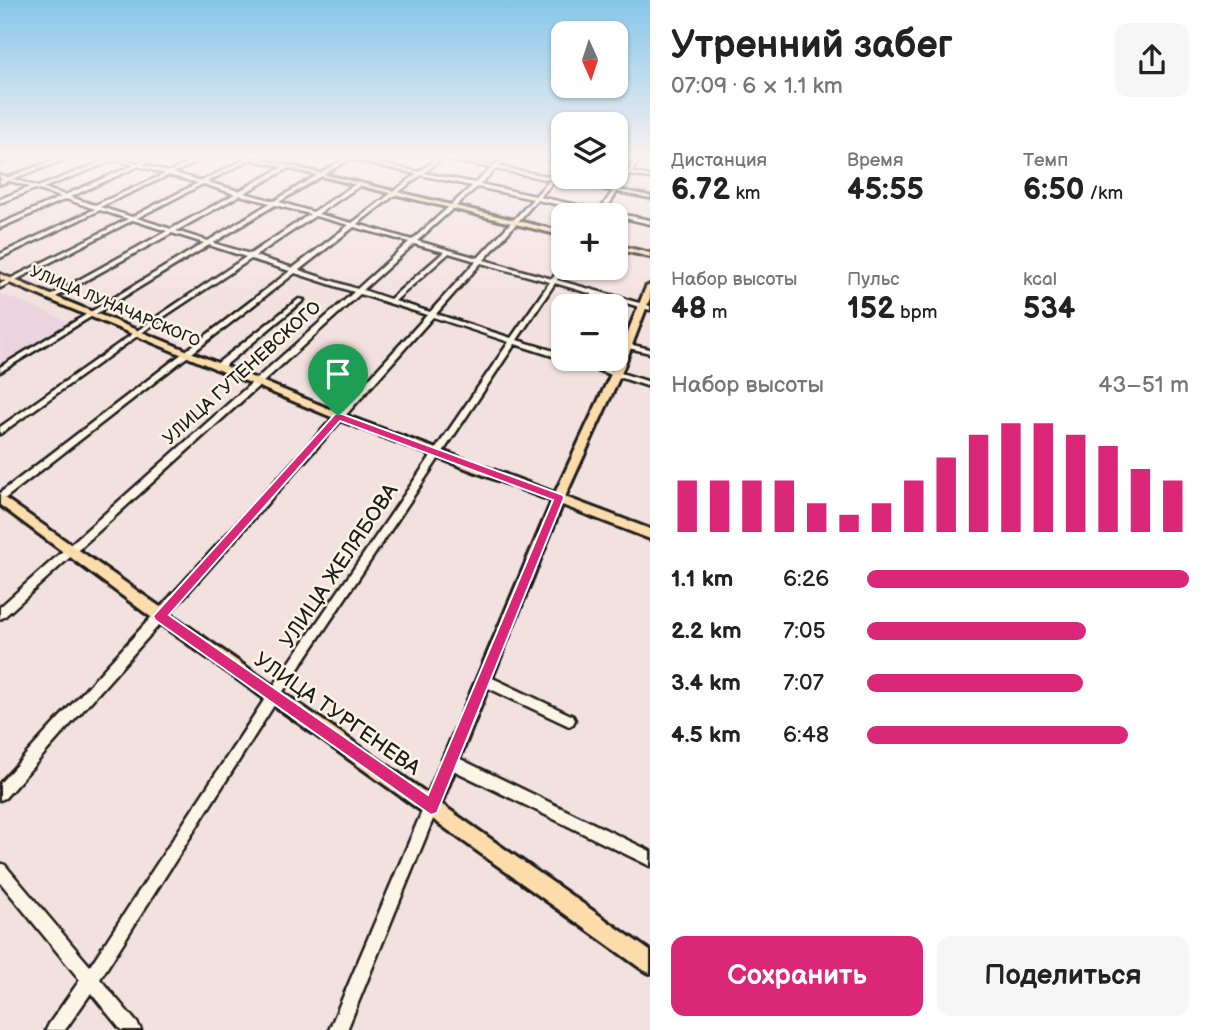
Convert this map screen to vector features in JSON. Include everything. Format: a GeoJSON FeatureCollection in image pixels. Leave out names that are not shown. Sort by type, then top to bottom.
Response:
{"type":"FeatureCollection","features":[{"type":"Feature","properties":{"kind":"main road"},"geometry":{"type":"LineString","coordinates":[[447,206],[551,231]]}},
{"type":"Feature","properties":{"kind":"main road"},"geometry":{"type":"LineString","coordinates":[[628,250],[650,255]]}},
{"type":"Feature","properties":{"kind":"main road","name":"УЛИЦА ЛУНАЧАРСКОГО"},"geometry":{"type":"LineString","coordinates":[[3,281],[338,416],[650,534]]}},
{"type":"Feature","properties":{"kind":"main road"},"geometry":{"type":"LineString","coordinates":[[628,343],[646,307],[650,287]]}},
{"type":"Feature","properties":{"kind":"main road"},"geometry":{"type":"LineString","coordinates":[[431,807],[559,498],[617,371]]}},
{"type":"Feature","properties":{"kind":"main road","name":"УЛИЦА ТУРГЕНЕВА"},"geometry":{"type":"LineString","coordinates":[[0,498],[160,616],[650,963]]}},
{"type":"Feature","properties":{"kind":"street"},"geometry":{"type":"LineString","coordinates":[[0,226],[44,206]]}},
{"type":"Feature","properties":{"kind":"street"},"geometry":{"type":"LineString","coordinates":[[90,206],[551,353]]}},
{"type":"Feature","properties":{"kind":"street"},"geometry":{"type":"LineString","coordinates":[[0,256],[100,206]]}},
{"type":"Feature","properties":{"kind":"street"},"geometry":{"type":"LineString","coordinates":[[3,281],[152,206]]}},
{"type":"Feature","properties":{"kind":"street"},"geometry":{"type":"LineString","coordinates":[[50,298],[215,206]]}},
{"type":"Feature","properties":{"kind":"street"},"geometry":{"type":"LineString","coordinates":[[0,370],[269,206]]}},
{"type":"Feature","properties":{"kind":"street"},"geometry":{"type":"LineString","coordinates":[[285,206],[646,307]]}},
{"type":"Feature","properties":{"kind":"street"},"geometry":{"type":"LineString","coordinates":[[0,431],[248,257],[326,206]]}},
{"type":"Feature","properties":{"kind":"street"},"geometry":{"type":"LineString","coordinates":[[0,498],[292,271],[380,206]]}},
{"type":"Feature","properties":{"kind":"street"},"geometry":{"type":"LineString","coordinates":[[0,793],[528,206]]}},
{"type":"Feature","properties":{"kind":"street","name":"УЛИЦА ГУТЕНЕВСКОГО"},"geometry":{"type":"LineString","coordinates":[[0,614],[451,207]]}},
{"type":"Feature","properties":{"kind":"street"},"geometry":{"type":"LineString","coordinates":[[628,218],[650,222]]}},
{"type":"Feature","properties":{"kind":"street"},"geometry":{"type":"LineString","coordinates":[[390,303],[447,252]]}},
{"type":"Feature","properties":{"kind":"street","name":"УЛИЦА ЖЕЛЯБОВА"},"geometry":{"type":"LineString","coordinates":[[55,1030],[90,981],[274,695],[439,454],[552,281]]}},
{"type":"Feature","properties":{"kind":"street"},"geometry":{"type":"LineString","coordinates":[[218,367],[301,300]]}},
{"type":"Feature","properties":{"kind":"street"},"geometry":{"type":"LineString","coordinates":[[628,345],[650,351]]}},
{"type":"Feature","properties":{"kind":"street"},"geometry":{"type":"LineString","coordinates":[[607,371],[650,385]]}},
{"type":"Feature","properties":{"kind":"street"},"geometry":{"type":"LineString","coordinates":[[484,680],[569,720]]}},
{"type":"Feature","properties":{"kind":"street"},"geometry":{"type":"LineString","coordinates":[[450,761],[650,859]]}},
{"type":"Feature","properties":{"kind":"street"},"geometry":{"type":"LineString","coordinates":[[338,1030],[431,807]]}},
{"type":"Feature","properties":{"kind":"street"},"geometry":{"type":"LineString","coordinates":[[0,870],[132,1030]]}},
{"type":"Feature","properties":{"kind":"shaded area"},"geometry":{"type":"Polygon","coordinates":[[[0,293],[69,322],[0,364],[0,293]]]}},
{"type":"Feature","properties":{"kind":"route"},"geometry":{"type":"LineString","coordinates":[[338,416],[559,498],[431,807],[160,616],[338,416]]}}]}
